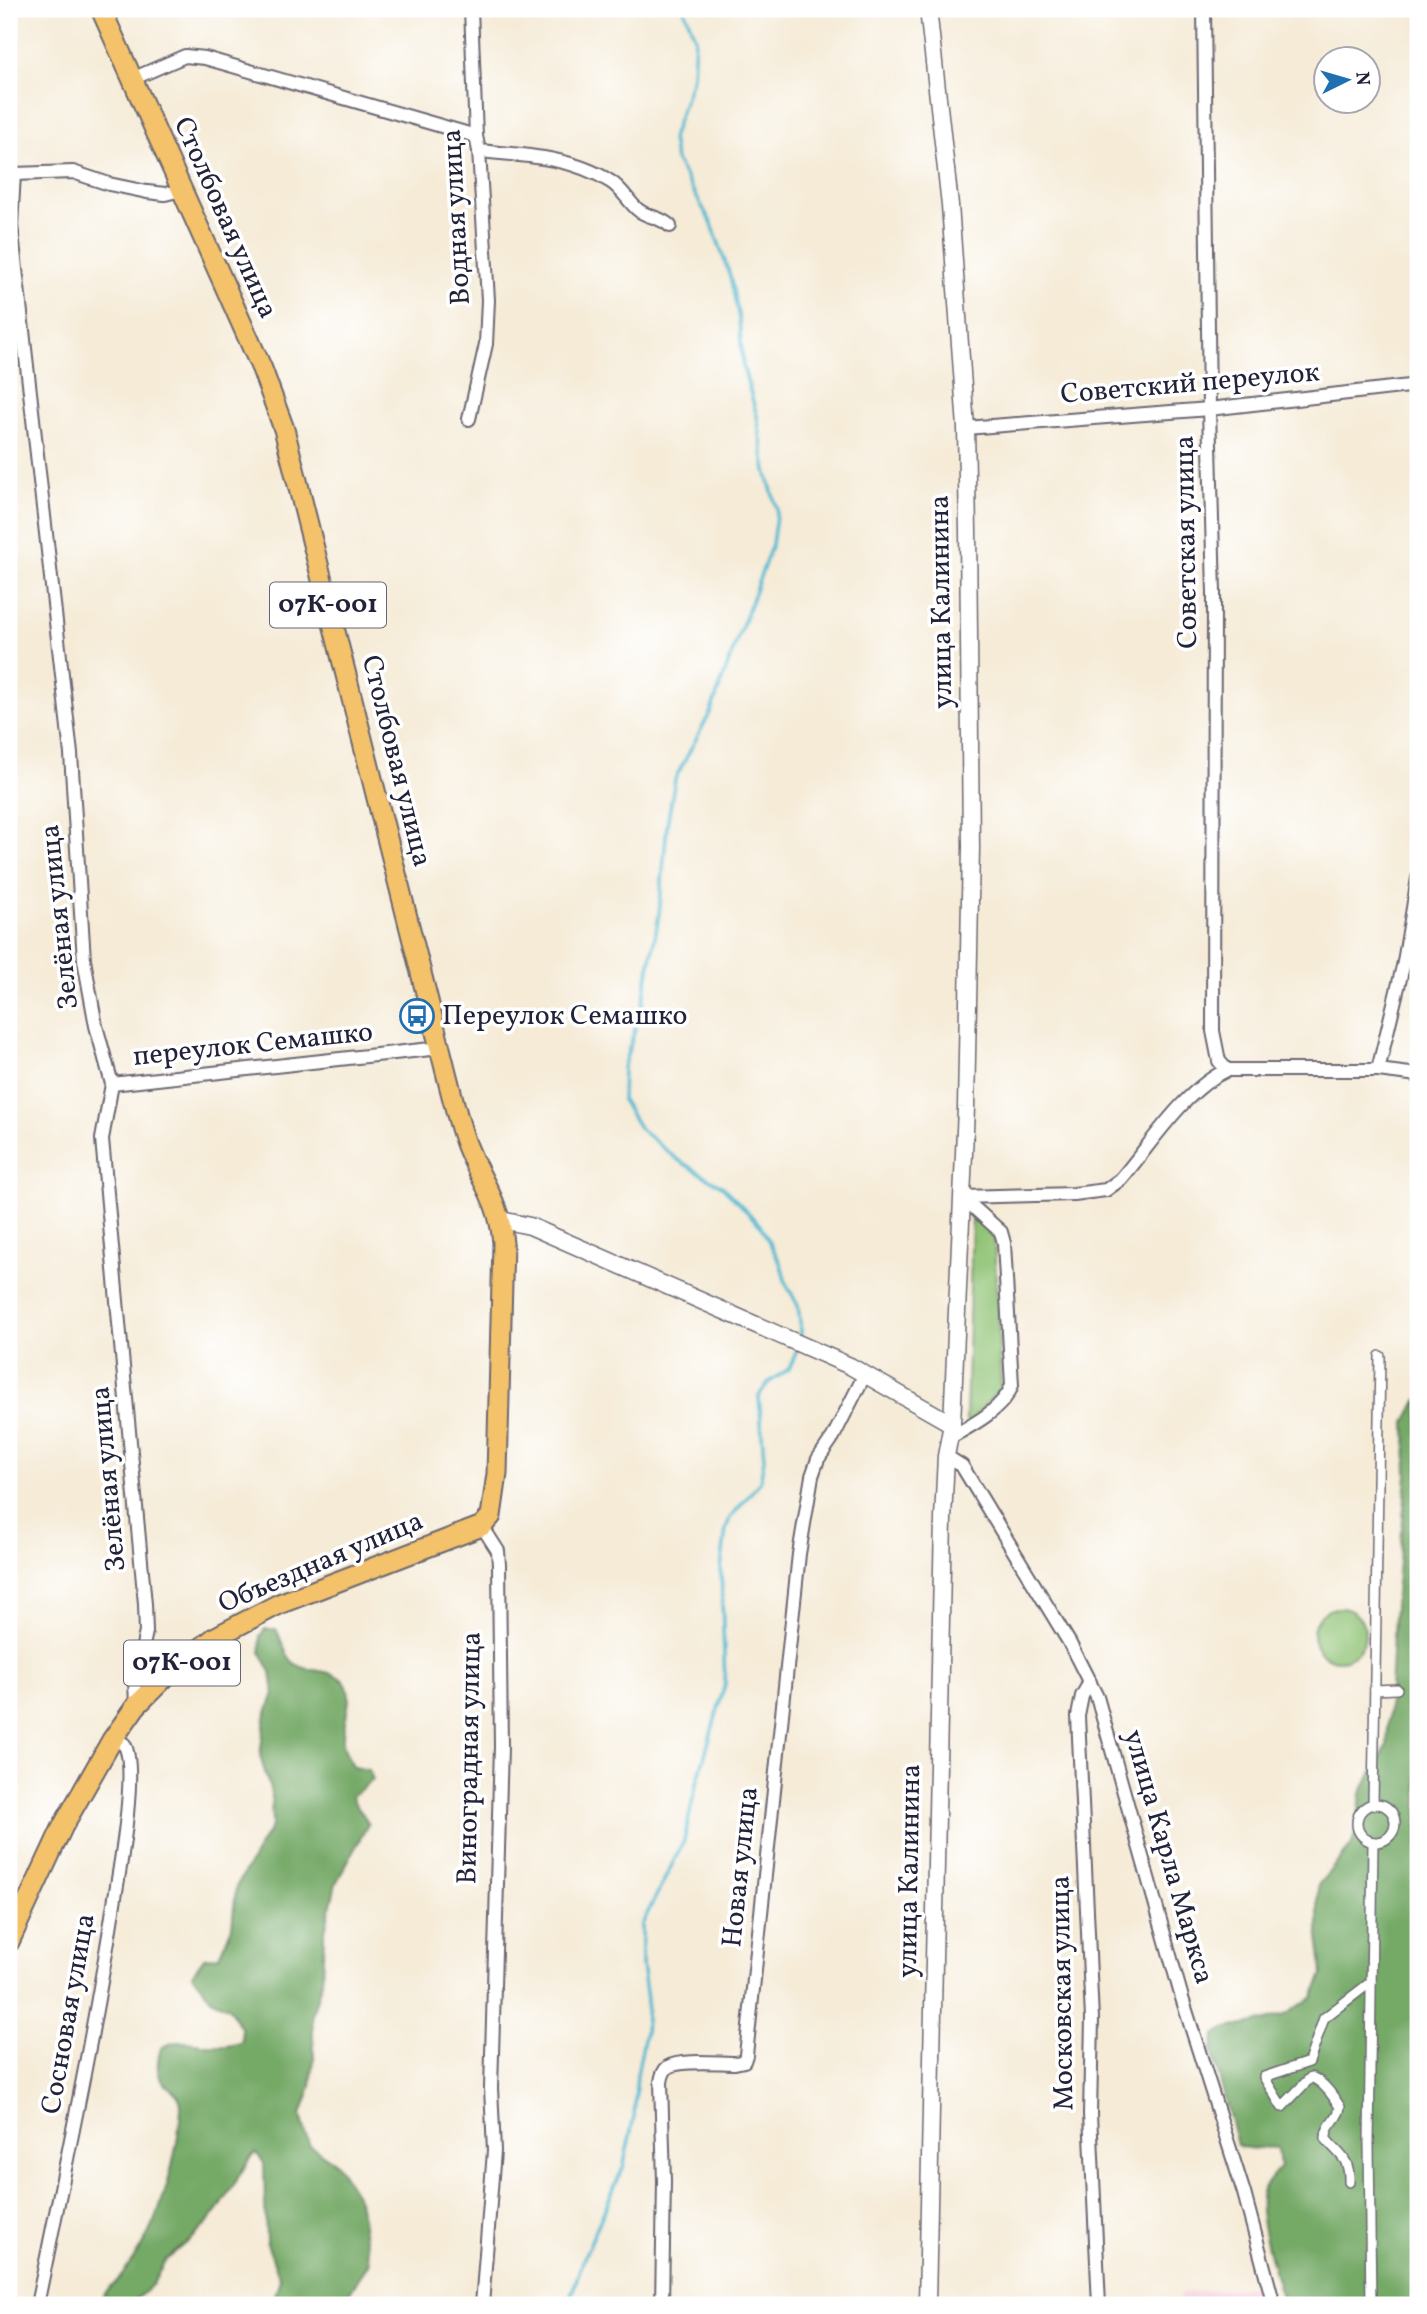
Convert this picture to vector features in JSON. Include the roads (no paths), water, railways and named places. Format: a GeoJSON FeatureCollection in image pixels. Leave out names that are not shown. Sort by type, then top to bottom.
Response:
{"type":"FeatureCollection","features":[{"type":"Feature","properties":{"kind":"main road","name":"Столбовая улица"},"geometry":{"type":"LineString","coordinates":[[101,9],[262,369],[284,429],[467,1147],[489,1189],[501,1220]]}},
{"type":"Feature","properties":{"kind":"main road","name":"07К-001"},"geometry":{"type":"LineString","coordinates":[[482,1526],[491,1516],[498,1474],[503,1243],[501,1220]]}},
{"type":"Feature","properties":{"kind":"main road","name":"Объездная улица"},"geometry":{"type":"LineString","coordinates":[[9,1942],[63,1826],[112,1740],[136,1706],[168,1674],[214,1638],[279,1604],[482,1526]]}},
{"type":"Feature","properties":{"kind":"street","name":"Водная улица"},"geometry":{"type":"LineString","coordinates":[[469,419],[486,344],[488,300],[476,136],[471,9]]}},
{"type":"Feature","properties":{"kind":"street","name":"улица Калинина"},"geometry":{"type":"LineString","coordinates":[[927,2305],[946,1456],[950,1431],[966,1108],[971,847],[965,428],[950,205],[928,9]]}},
{"type":"Feature","properties":{"kind":"street","name":"Советская улица"},"geometry":{"type":"LineString","coordinates":[[1204,9],[1214,593],[1213,1031],[1219,1061],[1227,1070]]}},
{"type":"Feature","properties":{"kind":"street"},"geometry":{"type":"LineString","coordinates":[[132,79],[173,59],[185,56],[205,58],[476,136]]}},
{"type":"Feature","properties":{"kind":"street"},"geometry":{"type":"LineString","coordinates":[[479,150],[570,164],[594,173],[613,183],[636,208],[664,220],[670,226]]}},
{"type":"Feature","properties":{"kind":"street"},"geometry":{"type":"LineString","coordinates":[[12,169],[73,172],[109,184],[147,192],[165,194],[181,190]]}},
{"type":"Feature","properties":{"kind":"street","name":"Зелёная улица"},"geometry":{"type":"LineString","coordinates":[[12,169],[11,225],[71,754],[84,960],[96,1027],[112,1084],[102,1139],[145,1604],[146,1632],[135,1681],[136,1706]]}},
{"type":"Feature","properties":{"kind":"street","name":"Советский переулок"},"geometry":{"type":"LineString","coordinates":[[965,428],[1209,410],[1418,385]]}},
{"type":"Feature","properties":{"kind":"street"},"geometry":{"type":"LineString","coordinates":[[1378,1070],[1404,962],[1418,878]]}},
{"type":"Feature","properties":{"kind":"street","name":"переулок Семашко"},"geometry":{"type":"LineString","coordinates":[[112,1084],[440,1048]]}},
{"type":"Feature","properties":{"kind":"street"},"geometry":{"type":"LineString","coordinates":[[962,1197],[1074,1194],[1106,1190],[1121,1179],[1195,1090],[1210,1077],[1227,1070],[1378,1070],[1418,1074]]}},
{"type":"Feature","properties":{"kind":"street"},"geometry":{"type":"LineString","coordinates":[[501,1220],[530,1226],[813,1350],[864,1374],[950,1431],[972,1426],[1008,1396],[1012,1385],[1004,1243],[1001,1233],[962,1197]]}},
{"type":"Feature","properties":{"kind":"street"},"geometry":{"type":"LineString","coordinates":[[1373,1805],[1380,1356]]}},
{"type":"Feature","properties":{"kind":"street","name":"Новая улица"},"geometry":{"type":"LineString","coordinates":[[662,2305],[664,2180],[661,2082],[663,2073],[669,2066],[679,2063],[744,2062],[747,2055],[799,1554],[811,1476],[864,1374]]}},
{"type":"Feature","properties":{"kind":"street","name":"улица Карла Маркса"},"geometry":{"type":"LineString","coordinates":[[946,1456],[962,1466],[1069,1642],[1097,1697],[1182,1998],[1244,2193],[1274,2305]]}},
{"type":"Feature","properties":{"kind":"street","name":"Виноградная улица"},"geometry":{"type":"LineString","coordinates":[[482,1526],[498,1551],[501,1747],[491,2088],[494,2151],[482,2305]]}},
{"type":"Feature","properties":{"kind":"street"},"geometry":{"type":"LineString","coordinates":[[1367,1543],[1377,1542]]}},
{"type":"Feature","properties":{"kind":"street"},"geometry":{"type":"LineString","coordinates":[[1365,1634],[1376,1634]]}},
{"type":"Feature","properties":{"kind":"street","name":"Московская улица"},"geometry":{"type":"LineString","coordinates":[[1090,1682],[1078,1716],[1092,2019],[1090,2114],[1099,2305]]}},
{"type":"Feature","properties":{"kind":"street"},"geometry":{"type":"LineString","coordinates":[[1375,1690],[1397,1689]]}},
{"type":"Feature","properties":{"kind":"street","name":"Сосновая улица"},"geometry":{"type":"LineString","coordinates":[[37,2305],[91,2048],[124,1841],[129,1784],[127,1749],[124,1744],[112,1740]]}},
{"type":"Feature","properties":{"kind":"street"},"geometry":{"type":"LineString","coordinates":[[1382,1805],[1395,1819],[1394,1828],[1390,1836],[1373,1842],[1361,1835],[1357,1821],[1365,1808],[1382,1805]]}},
{"type":"Feature","properties":{"kind":"street"},"geometry":{"type":"LineString","coordinates":[[1371,2305],[1373,1842]]}},
{"type":"Feature","properties":{"kind":"street"},"geometry":{"type":"LineString","coordinates":[[1349,2182],[1350,2167],[1325,2139],[1326,2127],[1339,2114],[1340,2107],[1332,2095],[1316,2078],[1311,2077],[1282,2106],[1264,2077],[1309,2062],[1324,2018],[1371,1982]]}},
{"type":"Feature","properties":{"kind":"waterway"},"geometry":{"type":"LineString","coordinates":[[684,9],[695,37],[693,76],[672,138],[675,159],[712,224],[730,276],[739,319],[743,366],[777,509],[772,544],[711,711],[675,779],[667,825],[659,915],[642,1007],[623,1068],[622,1100],[640,1129],[678,1160],[723,1187],[760,1225],[781,1264],[786,1284],[798,1305],[801,1332],[799,1340]]}},
{"type":"Feature","properties":{"kind":"waterway"},"geometry":{"type":"LineString","coordinates":[[568,2305],[584,2257],[623,2168],[634,2117],[647,2000],[642,1964],[642,1924],[684,1841],[695,1790],[725,1684],[721,1569],[726,1529],[730,1518],[760,1482],[764,1459],[759,1396],[768,1383],[789,1369],[798,1348]]}},
{"type":"Feature","properties":{"kind":"place","name":"Переулок Семашко"},"geometry":{"type":"Point","coordinates":[417,1016]}}]}
